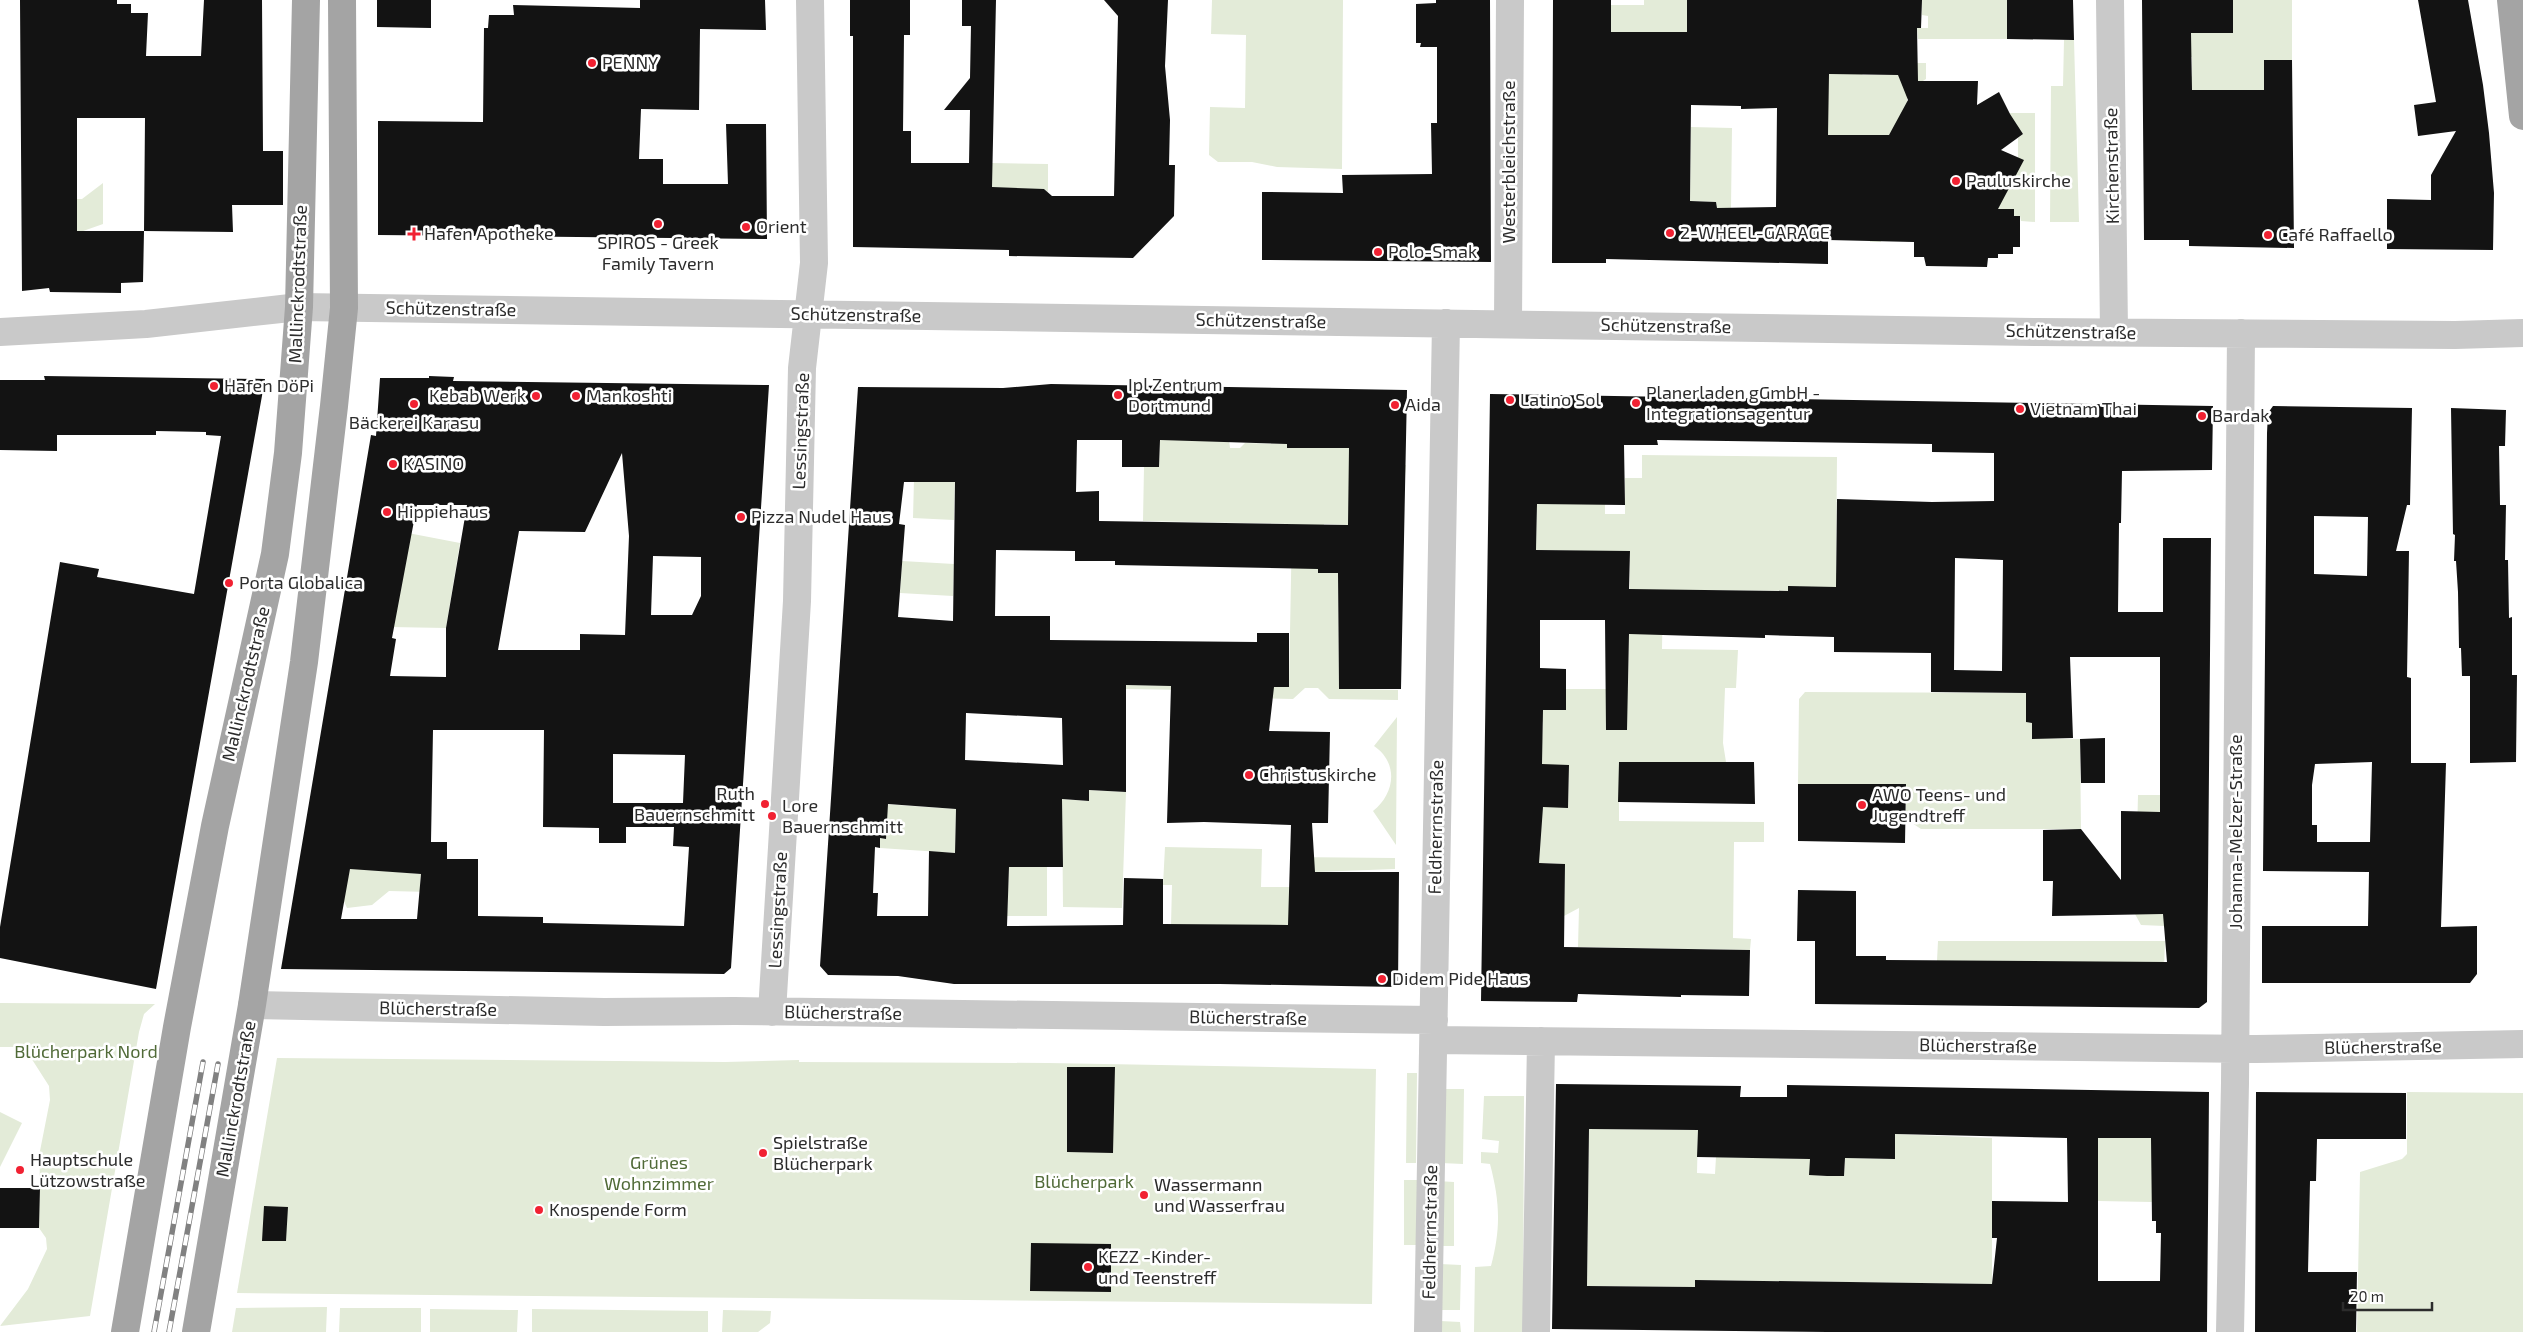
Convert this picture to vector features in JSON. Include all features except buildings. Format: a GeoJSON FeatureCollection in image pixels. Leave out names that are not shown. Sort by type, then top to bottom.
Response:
{"type":"FeatureCollection","features":[{"type":"Feature","properties":{"kind":"main road","name":"Mallinckrodtstraße"},"geometry":{"type":"LineString","coordinates":[[125,1332],[177,1026],[215,826],[275,554],[288,453],[299,307],[306,0]]}},
{"type":"Feature","properties":{"kind":"main road","name":"Mallinckrodtstraße"},"geometry":{"type":"LineString","coordinates":[[196,1332],[252,1005],[304,662],[344,308],[342,0]]}},
{"type":"Feature","properties":{"kind":"main road"},"geometry":{"type":"LineString","coordinates":[[2511,0],[2523,116]]}},
{"type":"Feature","properties":{"kind":"street","name":"Lessingstraße"},"geometry":{"type":"LineString","coordinates":[[772,1012],[796,601],[802,368],[814,263],[810,0]]}},
{"type":"Feature","properties":{"kind":"street","name":"Westerbleichstraße"},"geometry":{"type":"LineString","coordinates":[[1508,324],[1510,0]]}},
{"type":"Feature","properties":{"kind":"street","name":"Kirchenstraße"},"geometry":{"type":"LineString","coordinates":[[2110,0],[2114,332]]}},
{"type":"Feature","properties":{"kind":"street","name":"Schützenstraße"},"geometry":{"type":"LineString","coordinates":[[0,332],[146,324],[299,307],[2114,332],[2455,335],[2523,333]]}},
{"type":"Feature","properties":{"kind":"street","name":"Feldherrnstraße"},"geometry":{"type":"LineString","coordinates":[[1428,1332],[1446,323]]}},
{"type":"Feature","properties":{"kind":"street","name":"Johanna-Melzer-Straße"},"geometry":{"type":"LineString","coordinates":[[2230,1332],[2235,1049],[2241,333]]}},
{"type":"Feature","properties":{"kind":"street","name":"Blücherstraße"},"geometry":{"type":"LineString","coordinates":[[252,1005],[584,1012],[772,1012],[1434,1030],[1541,1041],[2235,1049],[2523,1044]]}},
{"type":"Feature","properties":{"kind":"street"},"geometry":{"type":"LineString","coordinates":[[1536,1332],[1541,1041]]}},
{"type":"Feature","properties":{"kind":"green space"},"geometry":{"type":"Polygon","coordinates":[[[1212,0],[1343,0],[1342,169],[1277,167],[1252,162],[1218,162],[1209,155],[1210,107],[1245,108],[1246,35],[1211,34],[1212,0]]]}},
{"type":"Feature","properties":{"kind":"green space"},"geometry":{"type":"Polygon","coordinates":[[[1644,0],[1687,0],[1687,32],[1604,32],[1602,5],[1644,5],[1644,0]]]}},
{"type":"Feature","properties":{"kind":"green space"},"geometry":{"type":"Polygon","coordinates":[[[1829,0],[2007,0],[2007,39],[1918,39],[1917,28],[1928,28],[1928,16],[1922,15],[1922,1],[1829,0]]]}},
{"type":"Feature","properties":{"kind":"green space"},"geometry":{"type":"Polygon","coordinates":[[[2233,0],[2292,0],[2292,60],[2264,60],[2264,90],[2186,90],[2192,75],[2192,57],[2185,57],[2190,31],[2232,33],[2233,0]]]}},
{"type":"Feature","properties":{"kind":"green space"},"geometry":{"type":"Polygon","coordinates":[[[1828,39],[1863,75],[1908,75],[1910,63],[1926,63],[1926,79],[1907,91],[1907,110],[1889,135],[1909,242],[1881,234],[1881,242],[1870,242],[1870,214],[1828,161],[1828,39]]]}},
{"type":"Feature","properties":{"kind":"green space"},"geometry":{"type":"Polygon","coordinates":[[[2064,40],[2074,40],[2079,222],[2050,222],[2051,86],[2063,86],[2064,40]]]}},
{"type":"Feature","properties":{"kind":"green space"},"geometry":{"type":"Polygon","coordinates":[[[1988,113],[2035,113],[2035,222],[2021,221],[2020,216],[2014,216],[2013,209],[2008,209],[2008,216],[1998,216],[1998,197],[2018,157],[2018,138],[2023,134],[2020,130],[1988,113]]]}},
{"type":"Feature","properties":{"kind":"green space"},"geometry":{"type":"Polygon","coordinates":[[[1691,127],[1732,128],[1731,208],[1717,208],[1716,202],[1690,201],[1691,127]]]}},
{"type":"Feature","properties":{"kind":"green space"},"geometry":{"type":"Polygon","coordinates":[[[992,163],[1048,164],[1048,192],[1044,189],[1036,189],[1033,192],[992,194],[992,163]]]}},
{"type":"Feature","properties":{"kind":"green space"},"geometry":{"type":"Polygon","coordinates":[[[103,183],[103,224],[69,236],[70,199],[82,199],[103,183]]]}},
{"type":"Feature","properties":{"kind":"green space"},"geometry":{"type":"Polygon","coordinates":[[[1160,439],[1229,440],[1230,448],[1240,448],[1245,443],[1287,444],[1288,448],[1364,447],[1383,465],[1406,465],[1405,476],[1348,525],[1324,524],[1323,549],[1318,550],[1318,573],[1338,573],[1339,689],[1398,690],[1398,700],[1329,699],[1318,688],[1305,688],[1293,699],[1249,698],[1243,691],[1126,689],[1126,685],[1289,687],[1292,524],[1143,521],[1144,467],[1159,466],[1160,439]]]}},
{"type":"Feature","properties":{"kind":"green space"},"geometry":{"type":"Polygon","coordinates":[[[1642,455],[1837,457],[1836,573],[1931,574],[1834,591],[1663,590],[1662,649],[1738,650],[1736,688],[1725,688],[1723,743],[1726,762],[1619,762],[1619,821],[1764,822],[1764,842],[1734,842],[1733,938],[1751,939],[1750,950],[1578,947],[1579,908],[1564,916],[1565,864],[1542,863],[1538,868],[1534,816],[1545,805],[1548,807],[1568,807],[1569,765],[1540,771],[1543,723],[1537,710],[1566,710],[1566,689],[1628,689],[1630,552],[1536,550],[1537,504],[1561,504],[1605,468],[1605,514],[1625,514],[1625,478],[1642,478],[1642,455]]]}},
{"type":"Feature","properties":{"kind":"green space"},"geometry":{"type":"Polygon","coordinates":[[[955,476],[954,520],[913,518],[914,479],[955,476]]]}},
{"type":"Feature","properties":{"kind":"green space"},"geometry":{"type":"Polygon","coordinates":[[[408,533],[460,543],[446,628],[391,627],[408,533]]]}},
{"type":"Feature","properties":{"kind":"green space"},"geometry":{"type":"Polygon","coordinates":[[[902,561],[954,564],[953,596],[900,593],[902,561]]]}},
{"type":"Feature","properties":{"kind":"green space"},"geometry":{"type":"Polygon","coordinates":[[[1805,692],[2031,693],[2026,704],[2026,722],[2032,723],[2032,738],[2080,739],[2081,829],[1921,829],[1906,819],[1906,784],[1798,784],[1799,699],[1805,692]]]}},
{"type":"Feature","properties":{"kind":"green space"},"geometry":{"type":"Polygon","coordinates":[[[1397,717],[1396,845],[1373,811],[1386,796],[1391,779],[1387,761],[1374,746],[1397,717]]]}},
{"type":"Feature","properties":{"kind":"green space"},"geometry":{"type":"Polygon","coordinates":[[[1089,790],[1126,792],[1122,908],[1063,907],[1062,799],[1089,801],[1089,790]]]}},
{"type":"Feature","properties":{"kind":"green space"},"geometry":{"type":"Polygon","coordinates":[[[2138,795],[2166,795],[2165,926],[2141,925],[2135,914],[2138,795]]]}},
{"type":"Feature","properties":{"kind":"green space"},"geometry":{"type":"Polygon","coordinates":[[[883,804],[956,809],[955,853],[880,848],[880,838],[886,839],[887,820],[883,804]]]}},
{"type":"Feature","properties":{"kind":"green space"},"geometry":{"type":"Polygon","coordinates":[[[1165,847],[1262,849],[1261,887],[1322,887],[1322,925],[1171,925],[1172,885],[1163,885],[1165,847]]]}},
{"type":"Feature","properties":{"kind":"green space"},"geometry":{"type":"Polygon","coordinates":[[[1290,857],[1395,858],[1395,869],[1315,872],[1314,866],[1290,866],[1290,857]]]}},
{"type":"Feature","properties":{"kind":"green space"},"geometry":{"type":"Polygon","coordinates":[[[1009,867],[1047,867],[1047,916],[1007,916],[1009,867]]]}},
{"type":"Feature","properties":{"kind":"green space"},"geometry":{"type":"Polygon","coordinates":[[[350,868],[421,874],[420,885],[430,886],[430,892],[389,891],[372,905],[347,908],[343,899],[350,868]]]}},
{"type":"Feature","properties":{"kind":"green space"},"geometry":{"type":"Polygon","coordinates":[[[1938,941],[2165,941],[2164,968],[1937,961],[1938,941]]]}},
{"type":"Feature","properties":{"kind":"green space","name":"Blücherpark Nord"},"geometry":{"type":"Polygon","coordinates":[[[0,1003],[155,1004],[144,1014],[139,1032],[90,1316],[0,1326],[28,1289],[47,1249],[46,1238],[39,1228],[40,1151],[50,1100],[49,1086],[26,1050],[0,1047],[0,1003]]]}},
{"type":"Feature","properties":{"kind":"green space","name":"Blücherpark"},"geometry":{"type":"Polygon","coordinates":[[[277,1058],[725,1062],[799,1060],[799,1062],[1048,1063],[1376,1069],[1372,1304],[237,1293],[277,1058]]]}},
{"type":"Feature","properties":{"kind":"green space"},"geometry":{"type":"Polygon","coordinates":[[[1407,1073],[1417,1073],[1416,1163],[1406,1163],[1407,1073]]]}},
{"type":"Feature","properties":{"kind":"green space"},"geometry":{"type":"Polygon","coordinates":[[[1443,1089],[1464,1089],[1463,1164],[1441,1163],[1443,1089]]]}},
{"type":"Feature","properties":{"kind":"green space"},"geometry":{"type":"Polygon","coordinates":[[[2407,1092],[2523,1093],[2523,1332],[2357,1332],[2360,1172],[2402,1159],[2407,1154],[2407,1092]]]}},
{"type":"Feature","properties":{"kind":"green space"},"geometry":{"type":"Polygon","coordinates":[[[1484,1096],[1524,1096],[1523,1332],[1474,1332],[1475,1267],[1491,1266],[1498,1227],[1496,1191],[1490,1164],[1481,1163],[1481,1152],[1498,1153],[1499,1141],[1482,1139],[1484,1096]]]}},
{"type":"Feature","properties":{"kind":"green space"},"geometry":{"type":"Polygon","coordinates":[[[0,1112],[22,1123],[0,1167],[0,1112]]]}},
{"type":"Feature","properties":{"kind":"green space"},"geometry":{"type":"Polygon","coordinates":[[[1589,1129],[1698,1130],[1697,1173],[1715,1174],[1716,1157],[1810,1159],[1810,1175],[1844,1176],[1845,1158],[1894,1159],[1895,1134],[1992,1138],[1992,1284],[1695,1280],[1695,1287],[1587,1286],[1589,1129]]]}},
{"type":"Feature","properties":{"kind":"green space"},"geometry":{"type":"Polygon","coordinates":[[[2098,1138],[2162,1138],[2152,1202],[2098,1201],[2098,1138]]]}},
{"type":"Feature","properties":{"kind":"green space"},"geometry":{"type":"Polygon","coordinates":[[[1404,1180],[1420,1180],[1419,1245],[1404,1245],[1404,1180]]]}},
{"type":"Feature","properties":{"kind":"green space"},"geometry":{"type":"Polygon","coordinates":[[[1437,1181],[1454,1182],[1454,1246],[1437,1246],[1437,1181]]]}},
{"type":"Feature","properties":{"kind":"green space"},"geometry":{"type":"Polygon","coordinates":[[[1440,1264],[1461,1265],[1460,1310],[1441,1310],[1440,1264]]]}},
{"type":"Feature","properties":{"kind":"green space"},"geometry":{"type":"Polygon","coordinates":[[[327,1307],[326,1332],[232,1332],[236,1308],[327,1307]]]}},
{"type":"Feature","properties":{"kind":"green space"},"geometry":{"type":"Polygon","coordinates":[[[340,1308],[421,1308],[421,1332],[339,1332],[340,1308]]]}},
{"type":"Feature","properties":{"kind":"green space"},"geometry":{"type":"Polygon","coordinates":[[[430,1309],[518,1310],[517,1332],[430,1332],[430,1309]]]}},
{"type":"Feature","properties":{"kind":"green space"},"geometry":{"type":"Polygon","coordinates":[[[532,1309],[708,1311],[708,1332],[532,1332],[532,1309]]]}},
{"type":"Feature","properties":{"kind":"green space"},"geometry":{"type":"Polygon","coordinates":[[[723,1310],[771,1311],[770,1323],[758,1332],[722,1332],[723,1310]]]}},
{"type":"Feature","properties":{"kind":"green space"},"geometry":{"type":"Polygon","coordinates":[[[1440,1321],[1460,1322],[1461,1332],[1440,1332],[1440,1321]]]}},
{"type":"Feature","properties":{"kind":"railway"},"geometry":{"type":"LineString","coordinates":[[154,1332],[203,1062]]}},
{"type":"Feature","properties":{"kind":"railway"},"geometry":{"type":"LineString","coordinates":[[169,1332],[218,1064]]}},
{"type":"Feature","properties":{"kind":"place","name":"PENNY"},"geometry":{"type":"Point","coordinates":[592,63]}},
{"type":"Feature","properties":{"kind":"place","name":"Pauluskirche"},"geometry":{"type":"Point","coordinates":[1956,181]}},
{"type":"Feature","properties":{"kind":"place","name":"SPIROS - Greek Family Tavern"},"geometry":{"type":"Point","coordinates":[658,224]}},
{"type":"Feature","properties":{"kind":"place","name":"Orient"},"geometry":{"type":"Point","coordinates":[746,227]}},
{"type":"Feature","properties":{"kind":"place","name":"2-WHEEL-GARAGE"},"geometry":{"type":"Point","coordinates":[1670,233]}},
{"type":"Feature","properties":{"kind":"place","name":"Hafen Apotheke"},"geometry":{"type":"Point","coordinates":[414,234]}},
{"type":"Feature","properties":{"kind":"place","name":"Café Raffaello"},"geometry":{"type":"Point","coordinates":[2268,235]}},
{"type":"Feature","properties":{"kind":"place","name":"Polo-Smak"},"geometry":{"type":"Point","coordinates":[1378,252]}},
{"type":"Feature","properties":{"kind":"place","name":"Hafen DöPi"},"geometry":{"type":"Point","coordinates":[214,386]}},
{"type":"Feature","properties":{"kind":"place","name":"Ipl Zentrum Dortmund"},"geometry":{"type":"Point","coordinates":[1118,395]}},
{"type":"Feature","properties":{"kind":"place","name":"Kebab Werk"},"geometry":{"type":"Point","coordinates":[536,396]}},
{"type":"Feature","properties":{"kind":"place","name":"Mankoshti"},"geometry":{"type":"Point","coordinates":[576,396]}},
{"type":"Feature","properties":{"kind":"place","name":"Latino Sol"},"geometry":{"type":"Point","coordinates":[1510,400]}},
{"type":"Feature","properties":{"kind":"place","name":"Planerladen gGmbH - Integrationsagentur"},"geometry":{"type":"Point","coordinates":[1636,403]}},
{"type":"Feature","properties":{"kind":"place","name":"Bäckerei Karasu"},"geometry":{"type":"Point","coordinates":[414,404]}},
{"type":"Feature","properties":{"kind":"place","name":"Aida"},"geometry":{"type":"Point","coordinates":[1395,405]}},
{"type":"Feature","properties":{"kind":"place","name":"Vietnam Thai"},"geometry":{"type":"Point","coordinates":[2020,409]}},
{"type":"Feature","properties":{"kind":"place","name":"Bardak"},"geometry":{"type":"Point","coordinates":[2202,416]}},
{"type":"Feature","properties":{"kind":"place","name":"KASINO"},"geometry":{"type":"Point","coordinates":[393,464]}},
{"type":"Feature","properties":{"kind":"place","name":"Hippiehaus"},"geometry":{"type":"Point","coordinates":[387,512]}},
{"type":"Feature","properties":{"kind":"place","name":"Pizza Nudel Haus"},"geometry":{"type":"Point","coordinates":[741,517]}},
{"type":"Feature","properties":{"kind":"place","name":"Porta Globalica"},"geometry":{"type":"Point","coordinates":[229,583]}},
{"type":"Feature","properties":{"kind":"place","name":"Christuskirche"},"geometry":{"type":"Point","coordinates":[1249,775]}},
{"type":"Feature","properties":{"kind":"place","name":"Ruth Bauernschmitt"},"geometry":{"type":"Point","coordinates":[765,804]}},
{"type":"Feature","properties":{"kind":"place","name":"AWO Teens- und Jugendtreff"},"geometry":{"type":"Point","coordinates":[1862,805]}},
{"type":"Feature","properties":{"kind":"place","name":"Lore Bauernschmitt"},"geometry":{"type":"Point","coordinates":[772,816]}},
{"type":"Feature","properties":{"kind":"place","name":"Didem Pide Haus"},"geometry":{"type":"Point","coordinates":[1382,979]}},
{"type":"Feature","properties":{"kind":"place","name":"Spielstraße Blücherpark"},"geometry":{"type":"Point","coordinates":[763,1153]}},
{"type":"Feature","properties":{"kind":"place","name":"Hauptschule Lützowstraße"},"geometry":{"type":"Point","coordinates":[20,1170]}},
{"type":"Feature","properties":{"kind":"place","name":"Wassermann und Wasserfrau"},"geometry":{"type":"Point","coordinates":[1144,1195]}},
{"type":"Feature","properties":{"kind":"place","name":"Knospende Form"},"geometry":{"type":"Point","coordinates":[539,1210]}},
{"type":"Feature","properties":{"kind":"place","name":"KEZZ -Kinder- und Teenstreff"},"geometry":{"type":"Point","coordinates":[1088,1267]}},
{"type":"Feature","properties":{"kind":"park label","name":"Grünes Wohnzimmer"},"geometry":{"type":"Point","coordinates":[659,1173]}}]}
